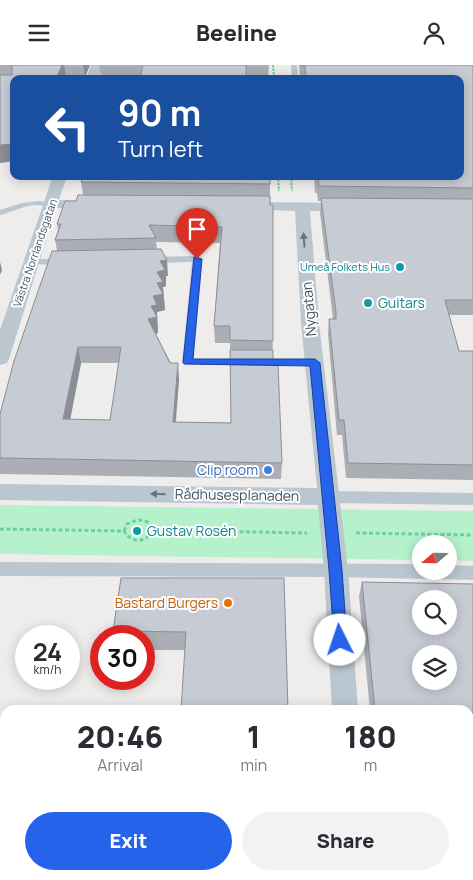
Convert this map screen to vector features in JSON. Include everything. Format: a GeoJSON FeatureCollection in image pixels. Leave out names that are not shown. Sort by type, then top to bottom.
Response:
{"type":"FeatureCollection","features":[{"type":"Feature","properties":{"kind":"street","name":"Västra Norrlandsgatan"},"geometry":{"type":"LineString","coordinates":[[0,359],[30,262],[59,180]]}},
{"type":"Feature","properties":{"kind":"street"},"geometry":{"type":"LineString","coordinates":[[51,204],[109,205]]}},
{"type":"Feature","properties":{"kind":"street"},"geometry":{"type":"LineString","coordinates":[[233,206],[365,207]]}},
{"type":"Feature","properties":{"kind":"street","name":"Nygatan"},"geometry":{"type":"LineString","coordinates":[[302,207],[310,323],[336,570],[346,705]]}},
{"type":"Feature","properties":{"kind":"street","name":"Rådhusesplanaden"},"geometry":{"type":"LineString","coordinates":[[0,492],[473,499]]}},
{"type":"Feature","properties":{"kind":"street"},"geometry":{"type":"LineString","coordinates":[[0,569],[336,570],[473,573]]}},
{"type":"Feature","properties":{"kind":"lane"},"geometry":{"type":"LineString","coordinates":[[0,213],[30,204],[42,202],[51,204]]}},
{"type":"Feature","properties":{"kind":"lane"},"geometry":{"type":"LineString","coordinates":[[138,260],[197,259],[188,362],[315,363]]}},
{"type":"Feature","properties":{"kind":"lane"},"geometry":{"type":"LineString","coordinates":[[30,262],[70,261]]}},
{"type":"Feature","properties":{"kind":"path"},"geometry":{"type":"LineString","coordinates":[[138,519],[152,524],[153,530],[151,536],[144,541],[134,542],[127,538],[124,531],[127,524],[138,519]]}},
{"type":"Feature","properties":{"kind":"path"},"geometry":{"type":"LineString","coordinates":[[0,529],[124,531]]}},
{"type":"Feature","properties":{"kind":"path"},"geometry":{"type":"LineString","coordinates":[[153,530],[473,535]]}},
{"type":"Feature","properties":{"kind":"green space"},"geometry":{"type":"Polygon","coordinates":[[[0,505],[473,511],[473,561],[458,560],[458,535],[412,535],[412,560],[0,554],[0,505]]]}},
{"type":"Feature","properties":{"kind":"building"},"geometry":{"type":"Polygon","coordinates":[[[12,65],[62,65],[58,75],[12,75],[12,65]]]}},
{"type":"Feature","properties":{"kind":"building"},"geometry":{"type":"Polygon","coordinates":[[[143,65],[246,65],[246,75],[141,75],[143,65]]]}},
{"type":"Feature","properties":{"kind":"building"},"geometry":{"type":"Polygon","coordinates":[[[473,65],[473,188],[319,186],[318,180],[464,180],[464,75],[306,75],[305,66],[301,66],[473,65]]]}},
{"type":"Feature","properties":{"kind":"building"},"geometry":{"type":"Polygon","coordinates":[[[0,75],[10,75],[10,144],[0,145],[0,75]]]}},
{"type":"Feature","properties":{"kind":"building"},"geometry":{"type":"Polygon","coordinates":[[[82,180],[270,180],[270,184],[81,182],[82,180]]]}},
{"type":"Feature","properties":{"kind":"building"},"geometry":{"type":"Polygon","coordinates":[[[78,195],[270,196],[270,205],[273,205],[273,341],[230,340],[230,326],[214,326],[222,227],[149,225],[156,238],[55,240],[61,224],[57,224],[65,201],[76,201],[78,195]]]}},
{"type":"Feature","properties":{"kind":"building"},"geometry":{"type":"Polygon","coordinates":[[[321,198],[473,199],[473,300],[445,300],[459,351],[473,351],[473,465],[348,463],[344,420],[339,420],[329,319],[336,319],[336,312],[321,198]]]}},
{"type":"Feature","properties":{"kind":"building"},"geometry":{"type":"Polygon","coordinates":[[[161,249],[167,260],[160,261],[165,270],[157,272],[163,282],[157,283],[163,294],[153,296],[157,305],[151,306],[157,317],[148,319],[170,363],[178,363],[173,422],[231,423],[230,350],[273,350],[273,364],[278,364],[282,463],[0,458],[0,414],[14,361],[52,251],[161,249]],[[78,347],[63,419],[110,420],[121,347],[78,347]]]}},
{"type":"Feature","properties":{"kind":"building"},"geometry":{"type":"Polygon","coordinates":[[[121,578],[284,578],[288,705],[181,705],[186,632],[155,632],[155,625],[114,625],[121,578]]]}},
{"type":"Feature","properties":{"kind":"building"},"geometry":{"type":"Polygon","coordinates":[[[362,582],[473,584],[473,705],[374,705],[362,582]]]}},
{"type":"Feature","properties":{"kind":"place","name":"Umeå Folkets Hus"},"geometry":{"type":"Point","coordinates":[400,267]}},
{"type":"Feature","properties":{"kind":"place","name":"Guitars"},"geometry":{"type":"Point","coordinates":[368,303]}},
{"type":"Feature","properties":{"kind":"place","name":"Clip room"},"geometry":{"type":"Point","coordinates":[268,470]}},
{"type":"Feature","properties":{"kind":"place","name":"Gustav Rosén"},"geometry":{"type":"Point","coordinates":[137,531]}},
{"type":"Feature","properties":{"kind":"place","name":"Bastard Burgers"},"geometry":{"type":"Point","coordinates":[228,603]}},
{"type":"Feature","properties":{"kind":"route"},"geometry":{"type":"LineString","coordinates":[[197,259],[188,362],[315,363],[336,570],[340,640]]}}]}
